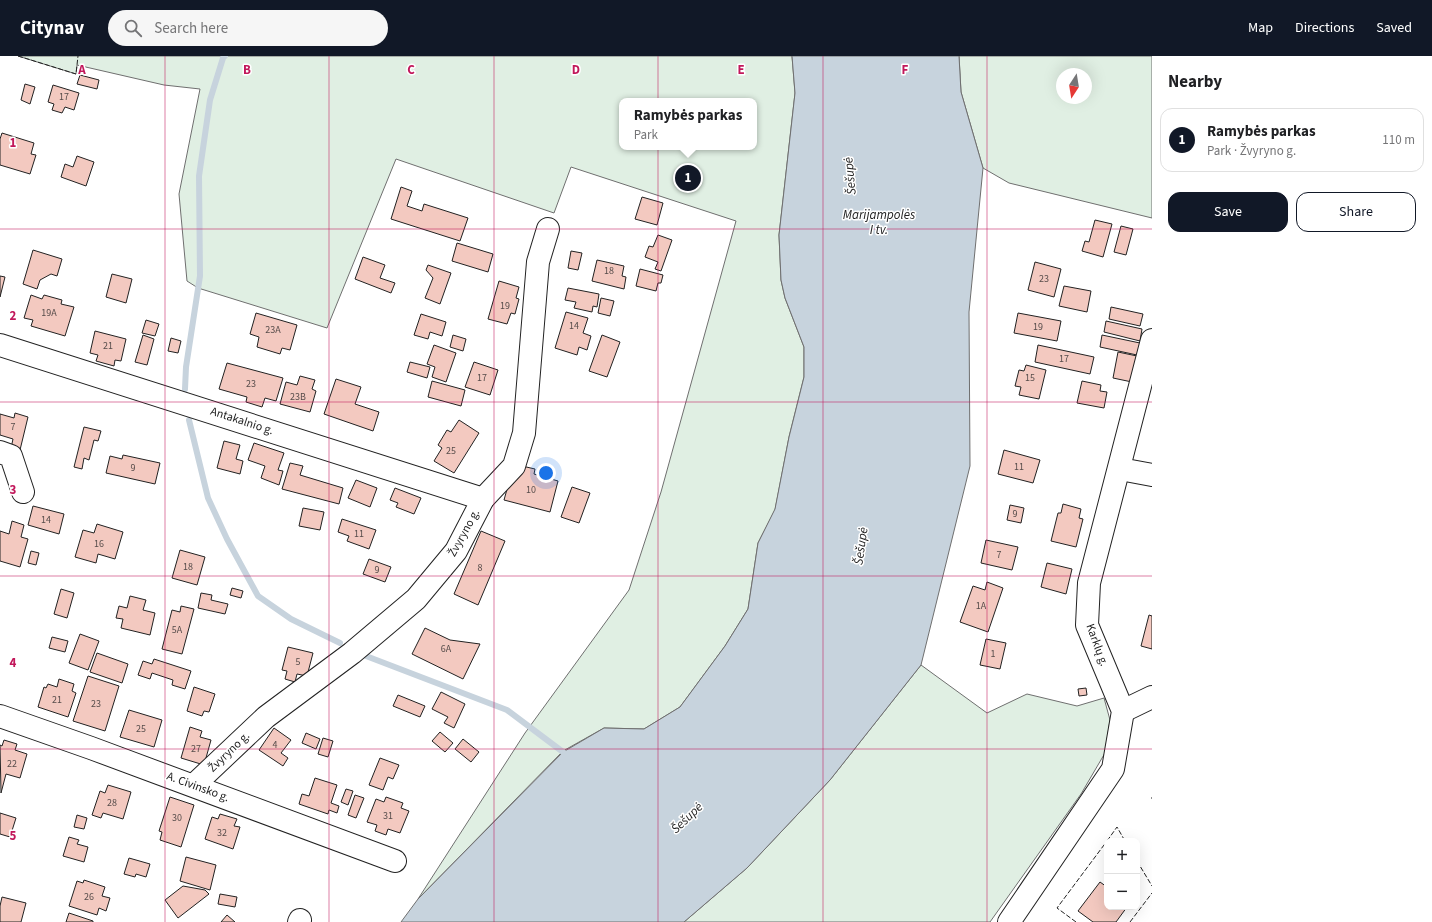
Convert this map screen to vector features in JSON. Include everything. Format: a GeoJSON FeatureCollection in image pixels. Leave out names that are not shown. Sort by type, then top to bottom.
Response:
{"type":"FeatureCollection","features":[{"type":"Feature","properties":{"kind":"street","name":"Žvyryno g."},"geometry":{"type":"LineString","coordinates":[[194,785],[266,717],[352,653],[416,599],[456,551],[483,499],[514,466],[524,433],[538,262],[548,228]]}},
{"type":"Feature","properties":{"kind":"street","name":"Karklų g."},"geometry":{"type":"LineString","coordinates":[[1123,712],[1088,625],[1089,583],[1120,469],[1152,340]]}},
{"type":"Feature","properties":{"kind":"street","name":"Antakalnio g."},"geometry":{"type":"LineString","coordinates":[[0,345],[483,499]]}},
{"type":"Feature","properties":{"kind":"street"},"geometry":{"type":"LineString","coordinates":[[0,452],[11,456],[23,492]]}},
{"type":"Feature","properties":{"kind":"street"},"geometry":{"type":"LineString","coordinates":[[1120,469],[1152,475]]}},
{"type":"Feature","properties":{"kind":"street"},"geometry":{"type":"LineString","coordinates":[[1008,922],[1113,769],[1123,712],[1152,696]]}},
{"type":"Feature","properties":{"kind":"street","name":"A. Civinsko g."},"geometry":{"type":"LineString","coordinates":[[0,716],[194,785],[395,861]]}},
{"type":"Feature","properties":{"kind":"green space"},"geometry":{"type":"Polygon","coordinates":[[[18,56],[792,56],[795,93],[779,235],[781,280],[785,298],[804,347],[804,377],[789,437],[775,510],[758,543],[748,609],[725,646],[680,707],[644,729],[604,728],[563,751],[418,899],[525,733],[629,590],[661,492],[736,221],[571,167],[554,213],[396,159],[327,328],[198,288],[187,281],[179,194],[200,89],[164,85],[77,65],[76,74],[18,56]]]}},
{"type":"Feature","properties":{"kind":"green space"},"geometry":{"type":"Polygon","coordinates":[[[959,56],[1152,56],[1152,218],[1009,183],[983,168],[961,92],[959,56]]]}},
{"type":"Feature","properties":{"kind":"green space"},"geometry":{"type":"Polygon","coordinates":[[[921,665],[987,713],[1027,694],[1077,706],[1104,698],[1110,720],[1105,753],[1081,794],[990,922],[684,922],[747,868],[830,780],[921,665]]]}},
{"type":"Feature","properties":{"kind":"water","name":"Marijampolės I tv."},"geometry":{"type":"Polygon","coordinates":[[[792,56],[959,56],[961,92],[983,168],[969,312],[970,466],[921,665],[830,780],[747,868],[684,922],[401,922],[418,899],[563,752],[604,728],[644,729],[680,707],[725,646],[748,609],[758,543],[775,509],[789,437],[804,377],[804,347],[785,298],[781,280],[779,235],[795,93],[792,56]]]}},
{"type":"Feature","properties":{"kind":"building"},"geometry":{"type":"Polygon","coordinates":[[[80,75],[99,80],[97,89],[77,84],[80,75]]]}},
{"type":"Feature","properties":{"kind":"building"},"geometry":{"type":"Polygon","coordinates":[[[25,84],[35,87],[30,104],[21,100],[25,84]]]}},
{"type":"Feature","properties":{"kind":"building"},"geometry":{"type":"Polygon","coordinates":[[[53,85],[79,93],[74,110],[65,107],[62,113],[52,110],[54,104],[48,102],[53,85]]]}},
{"type":"Feature","properties":{"kind":"building"},"geometry":{"type":"Polygon","coordinates":[[[2,133],[34,143],[31,154],[36,155],[30,174],[0,165],[0,139],[2,133]]]}},
{"type":"Feature","properties":{"kind":"building"},"geometry":{"type":"Polygon","coordinates":[[[77,156],[94,162],[86,186],[61,177],[65,164],[73,167],[77,156]]]}},
{"type":"Feature","properties":{"kind":"building"},"geometry":{"type":"Polygon","coordinates":[[[401,187],[412,191],[407,206],[422,211],[424,204],[468,218],[460,241],[391,219],[401,187]]]}},
{"type":"Feature","properties":{"kind":"building"},"geometry":{"type":"Polygon","coordinates":[[[642,197],[663,203],[657,225],[635,219],[642,197]]]}},
{"type":"Feature","properties":{"kind":"building"},"geometry":{"type":"Polygon","coordinates":[[[1095,220],[1112,224],[1103,257],[1082,251],[1085,241],[1089,242],[1095,220]]]}},
{"type":"Feature","properties":{"kind":"building"},"geometry":{"type":"Polygon","coordinates":[[[1121,226],[1133,229],[1126,255],[1114,252],[1121,226]]]}},
{"type":"Feature","properties":{"kind":"building"},"geometry":{"type":"Polygon","coordinates":[[[658,235],[672,240],[661,271],[655,269],[658,262],[645,257],[649,246],[653,247],[658,235]]]}},
{"type":"Feature","properties":{"kind":"building"},"geometry":{"type":"Polygon","coordinates":[[[457,243],[493,254],[488,272],[452,261],[457,243]]]}},
{"type":"Feature","properties":{"kind":"building"},"geometry":{"type":"Polygon","coordinates":[[[33,250],[62,259],[57,276],[51,274],[40,280],[37,289],[23,284],[33,250]]]}},
{"type":"Feature","properties":{"kind":"building"},"geometry":{"type":"Polygon","coordinates":[[[571,251],[582,253],[578,270],[568,268],[571,251]]]}},
{"type":"Feature","properties":{"kind":"building"},"geometry":{"type":"Polygon","coordinates":[[[363,257],[385,265],[380,278],[395,283],[391,293],[355,279],[363,257]]]}},
{"type":"Feature","properties":{"kind":"building"},"geometry":{"type":"Polygon","coordinates":[[[597,260],[624,266],[622,276],[626,277],[624,289],[592,281],[597,260]]]}},
{"type":"Feature","properties":{"kind":"building"},"geometry":{"type":"Polygon","coordinates":[[[1035,262],[1061,269],[1054,297],[1028,290],[1035,262]]]}},
{"type":"Feature","properties":{"kind":"building"},"geometry":{"type":"Polygon","coordinates":[[[428,265],[451,273],[440,304],[425,298],[433,278],[426,270],[428,265]]]}},
{"type":"Feature","properties":{"kind":"building"},"geometry":{"type":"Polygon","coordinates":[[[640,269],[663,275],[661,283],[658,283],[656,291],[636,286],[640,269]]]}},
{"type":"Feature","properties":{"kind":"building"},"geometry":{"type":"Polygon","coordinates":[[[112,274],[132,279],[126,303],[106,297],[112,274]]]}},
{"type":"Feature","properties":{"kind":"building"},"geometry":{"type":"Polygon","coordinates":[[[0,276],[5,277],[0,297],[0,276]]]}},
{"type":"Feature","properties":{"kind":"building"},"geometry":{"type":"Polygon","coordinates":[[[499,281],[519,287],[516,298],[519,299],[515,314],[511,313],[507,324],[488,319],[499,281]]]}},
{"type":"Feature","properties":{"kind":"building"},"geometry":{"type":"Polygon","coordinates":[[[1064,286],[1091,291],[1087,312],[1059,306],[1064,286]]]}},
{"type":"Feature","properties":{"kind":"building"},"geometry":{"type":"Polygon","coordinates":[[[568,288],[599,294],[597,307],[593,306],[592,312],[574,308],[576,302],[565,300],[568,288]]]}},
{"type":"Feature","properties":{"kind":"building"},"geometry":{"type":"Polygon","coordinates":[[[31,295],[42,299],[44,295],[62,300],[61,304],[74,307],[65,336],[31,326],[33,320],[24,318],[31,295]]]}},
{"type":"Feature","properties":{"kind":"building"},"geometry":{"type":"Polygon","coordinates":[[[601,298],[614,301],[610,316],[598,313],[601,298]]]}},
{"type":"Feature","properties":{"kind":"building"},"geometry":{"type":"Polygon","coordinates":[[[1111,307],[1143,314],[1140,326],[1109,319],[1111,307]]]}},
{"type":"Feature","properties":{"kind":"building"},"geometry":{"type":"Polygon","coordinates":[[[566,312],[588,318],[583,333],[591,336],[587,350],[579,347],[577,355],[555,348],[566,312]]]}},
{"type":"Feature","properties":{"kind":"building"},"geometry":{"type":"Polygon","coordinates":[[[256,313],[297,325],[290,350],[282,348],[280,354],[257,347],[259,337],[250,334],[256,313]]]}},
{"type":"Feature","properties":{"kind":"building"},"geometry":{"type":"Polygon","coordinates":[[[1018,313],[1061,321],[1057,341],[1014,333],[1018,313]]]}},
{"type":"Feature","properties":{"kind":"building"},"geometry":{"type":"Polygon","coordinates":[[[421,314],[446,322],[442,336],[430,332],[428,339],[414,335],[421,314]]]}},
{"type":"Feature","properties":{"kind":"building"},"geometry":{"type":"Polygon","coordinates":[[[146,320],[159,324],[155,336],[142,333],[146,320]]]}},
{"type":"Feature","properties":{"kind":"building"},"geometry":{"type":"Polygon","coordinates":[[[1106,321],[1142,329],[1140,341],[1104,332],[1106,321]]]}},
{"type":"Feature","properties":{"kind":"building"},"geometry":{"type":"Polygon","coordinates":[[[95,331],[126,339],[121,361],[115,360],[114,366],[96,361],[98,355],[90,353],[95,331]]]}},
{"type":"Feature","properties":{"kind":"building"},"geometry":{"type":"Polygon","coordinates":[[[143,335],[154,339],[147,365],[135,362],[143,335]]]}},
{"type":"Feature","properties":{"kind":"building"},"geometry":{"type":"Polygon","coordinates":[[[453,335],[466,339],[463,351],[450,347],[453,335]]]}},
{"type":"Feature","properties":{"kind":"building"},"geometry":{"type":"Polygon","coordinates":[[[602,335],[620,342],[607,377],[589,371],[602,335]]]}},
{"type":"Feature","properties":{"kind":"building"},"geometry":{"type":"Polygon","coordinates":[[[1102,335],[1140,343],[1137,355],[1100,347],[1102,335]]]}},
{"type":"Feature","properties":{"kind":"building"},"geometry":{"type":"Polygon","coordinates":[[[171,338],[181,341],[178,353],[168,351],[171,338]]]}},
{"type":"Feature","properties":{"kind":"building"},"geometry":{"type":"Polygon","coordinates":[[[434,345],[456,353],[446,382],[432,377],[435,367],[427,364],[434,345]]]}},
{"type":"Feature","properties":{"kind":"building"},"geometry":{"type":"Polygon","coordinates":[[[1038,345],[1094,357],[1090,374],[1035,362],[1038,345]]]}},
{"type":"Feature","properties":{"kind":"building"},"geometry":{"type":"Polygon","coordinates":[[[1118,352],[1137,356],[1132,382],[1113,378],[1118,352]]]}},
{"type":"Feature","properties":{"kind":"building"},"geometry":{"type":"Polygon","coordinates":[[[410,362],[430,367],[427,378],[407,372],[410,362]]]}},
{"type":"Feature","properties":{"kind":"building"},"geometry":{"type":"Polygon","coordinates":[[[474,362],[498,370],[490,395],[465,387],[474,362]]]}},
{"type":"Feature","properties":{"kind":"building"},"geometry":{"type":"Polygon","coordinates":[[[227,363],[283,378],[276,401],[265,398],[262,407],[246,402],[247,397],[219,389],[227,363]]]}},
{"type":"Feature","properties":{"kind":"building"},"geometry":{"type":"Polygon","coordinates":[[[1026,365],[1046,370],[1039,399],[1019,395],[1021,387],[1015,386],[1019,370],[1024,371],[1026,365]]]}},
{"type":"Feature","properties":{"kind":"building"},"geometry":{"type":"Polygon","coordinates":[[[300,376],[315,380],[312,389],[316,391],[310,412],[280,404],[286,382],[297,385],[300,376]]]}},
{"type":"Feature","properties":{"kind":"building"},"geometry":{"type":"Polygon","coordinates":[[[336,379],[361,387],[355,404],[379,412],[373,431],[324,414],[336,379]]]}},
{"type":"Feature","properties":{"kind":"building"},"geometry":{"type":"Polygon","coordinates":[[[432,381],[465,390],[461,406],[428,397],[432,381]]]}},
{"type":"Feature","properties":{"kind":"building"},"geometry":{"type":"Polygon","coordinates":[[[1082,381],[1101,385],[1100,391],[1107,392],[1104,408],[1077,403],[1082,381]]]}},
{"type":"Feature","properties":{"kind":"building"},"geometry":{"type":"Polygon","coordinates":[[[15,413],[28,417],[20,450],[11,448],[13,439],[0,435],[0,414],[14,418],[15,413]]]}},
{"type":"Feature","properties":{"kind":"building"},"geometry":{"type":"Polygon","coordinates":[[[459,420],[479,433],[454,473],[434,461],[442,448],[438,445],[447,430],[451,432],[459,420]]]}},
{"type":"Feature","properties":{"kind":"building"},"geometry":{"type":"Polygon","coordinates":[[[84,427],[101,431],[98,441],[94,440],[89,460],[84,458],[82,469],[74,467],[84,427]]]}},
{"type":"Feature","properties":{"kind":"building"},"geometry":{"type":"Polygon","coordinates":[[[224,441],[240,445],[236,459],[243,461],[240,474],[217,468],[224,441]]]}},
{"type":"Feature","properties":{"kind":"building"},"geometry":{"type":"Polygon","coordinates":[[[254,443],[284,453],[278,470],[283,471],[279,485],[261,478],[265,466],[248,460],[254,443]]]}},
{"type":"Feature","properties":{"kind":"building"},"geometry":{"type":"Polygon","coordinates":[[[1004,450],[1040,460],[1033,483],[998,474],[1004,450]]]}},
{"type":"Feature","properties":{"kind":"building"},"geometry":{"type":"Polygon","coordinates":[[[123,455],[160,463],[155,484],[106,473],[110,456],[122,459],[123,455]]]}},
{"type":"Feature","properties":{"kind":"building"},"geometry":{"type":"Polygon","coordinates":[[[290,463],[303,466],[300,475],[343,488],[339,504],[282,489],[290,463]]]}},
{"type":"Feature","properties":{"kind":"building"},"geometry":{"type":"Polygon","coordinates":[[[522,466],[535,469],[534,474],[558,481],[550,512],[504,500],[511,475],[519,477],[522,466]]]}},
{"type":"Feature","properties":{"kind":"building"},"geometry":{"type":"Polygon","coordinates":[[[356,480],[377,488],[370,507],[348,498],[356,480]]]}},
{"type":"Feature","properties":{"kind":"building"},"geometry":{"type":"Polygon","coordinates":[[[572,487],[590,493],[579,523],[561,517],[572,487]]]}},
{"type":"Feature","properties":{"kind":"building"},"geometry":{"type":"Polygon","coordinates":[[[395,488],[421,498],[414,514],[396,507],[398,503],[390,500],[395,488]]]}},
{"type":"Feature","properties":{"kind":"building"},"geometry":{"type":"Polygon","coordinates":[[[1063,504],[1081,509],[1079,518],[1083,519],[1076,547],[1051,541],[1058,513],[1061,513],[1063,504]]]}},
{"type":"Feature","properties":{"kind":"building"},"geometry":{"type":"Polygon","coordinates":[[[1010,505],[1024,508],[1021,523],[1007,520],[1010,505]]]}},
{"type":"Feature","properties":{"kind":"building"},"geometry":{"type":"Polygon","coordinates":[[[33,506],[64,514],[59,534],[28,525],[33,506]]]}},
{"type":"Feature","properties":{"kind":"building"},"geometry":{"type":"Polygon","coordinates":[[[303,508],[324,512],[320,530],[299,526],[303,508]]]}},
{"type":"Feature","properties":{"kind":"building"},"geometry":{"type":"Polygon","coordinates":[[[342,519],[376,530],[369,549],[347,541],[349,536],[338,532],[342,519]]]}},
{"type":"Feature","properties":{"kind":"building"},"geometry":{"type":"Polygon","coordinates":[[[12,521],[24,525],[21,537],[28,539],[20,567],[0,561],[0,531],[9,534],[12,521]]]}},
{"type":"Feature","properties":{"kind":"building"},"geometry":{"type":"Polygon","coordinates":[[[97,524],[123,532],[115,559],[98,554],[96,563],[75,557],[83,530],[94,533],[97,524]]]}},
{"type":"Feature","properties":{"kind":"building"},"geometry":{"type":"Polygon","coordinates":[[[481,531],[505,541],[478,605],[454,594],[481,531]]]}},
{"type":"Feature","properties":{"kind":"building"},"geometry":{"type":"Polygon","coordinates":[[[986,540],[1018,547],[1012,570],[981,563],[986,540]]]}},
{"type":"Feature","properties":{"kind":"building"},"geometry":{"type":"Polygon","coordinates":[[[180,550],[205,557],[197,585],[172,578],[180,550]]]}},
{"type":"Feature","properties":{"kind":"building"},"geometry":{"type":"Polygon","coordinates":[[[31,551],[39,553],[36,565],[28,563],[31,551]]]}},
{"type":"Feature","properties":{"kind":"building"},"geometry":{"type":"Polygon","coordinates":[[[369,559],[391,567],[385,582],[363,574],[369,559]]]}},
{"type":"Feature","properties":{"kind":"building"},"geometry":{"type":"Polygon","coordinates":[[[1047,563],[1072,569],[1066,594],[1041,587],[1047,563]]]}},
{"type":"Feature","properties":{"kind":"building"},"geometry":{"type":"Polygon","coordinates":[[[987,582],[1003,588],[988,632],[960,622],[973,586],[985,590],[987,582]]]}},
{"type":"Feature","properties":{"kind":"building"},"geometry":{"type":"Polygon","coordinates":[[[232,588],[243,591],[241,598],[230,595],[232,588]]]}},
{"type":"Feature","properties":{"kind":"building"},"geometry":{"type":"Polygon","coordinates":[[[61,589],[74,593],[67,618],[54,614],[61,589]]]}},
{"type":"Feature","properties":{"kind":"building"},"geometry":{"type":"Polygon","coordinates":[[[201,593],[212,595],[211,600],[228,604],[225,614],[198,608],[201,593]]]}},
{"type":"Feature","properties":{"kind":"building"},"geometry":{"type":"Polygon","coordinates":[[[130,596],[146,600],[143,610],[155,613],[150,635],[121,628],[123,619],[116,618],[119,606],[127,608],[130,596]]]}},
{"type":"Feature","properties":{"kind":"building"},"geometry":{"type":"Polygon","coordinates":[[[181,606],[194,609],[182,654],[162,649],[172,610],[180,612],[181,606]]]}},
{"type":"Feature","properties":{"kind":"building"},"geometry":{"type":"Polygon","coordinates":[[[1149,615],[1152,616],[1152,649],[1141,646],[1149,615]]]}},
{"type":"Feature","properties":{"kind":"building"},"geometry":{"type":"Polygon","coordinates":[[[425,628],[450,640],[480,644],[463,679],[412,654],[425,628]]]}},
{"type":"Feature","properties":{"kind":"building"},"geometry":{"type":"Polygon","coordinates":[[[80,634],[99,641],[88,670],[69,663],[80,634]]]}},
{"type":"Feature","properties":{"kind":"building"},"geometry":{"type":"Polygon","coordinates":[[[52,637],[68,641],[65,652],[49,648],[52,637]]]}},
{"type":"Feature","properties":{"kind":"building"},"geometry":{"type":"Polygon","coordinates":[[[986,639],[1006,643],[1000,669],[980,665],[986,639]]]}},
{"type":"Feature","properties":{"kind":"building"},"geometry":{"type":"Polygon","coordinates":[[[288,647],[313,653],[307,676],[297,674],[295,682],[285,679],[287,671],[282,670],[288,647]]]}},
{"type":"Feature","properties":{"kind":"building"},"geometry":{"type":"Polygon","coordinates":[[[97,653],[128,664],[122,683],[90,672],[97,653]]]}},
{"type":"Feature","properties":{"kind":"building"},"geometry":{"type":"Polygon","coordinates":[[[154,659],[191,671],[185,689],[172,685],[173,680],[152,673],[150,679],[138,675],[143,661],[152,664],[154,659]]]}},
{"type":"Feature","properties":{"kind":"building"},"geometry":{"type":"Polygon","coordinates":[[[88,676],[119,686],[105,731],[73,721],[88,676]]]}},
{"type":"Feature","properties":{"kind":"building"},"geometry":{"type":"Polygon","coordinates":[[[59,679],[74,684],[72,691],[76,693],[68,717],[38,707],[44,687],[46,688],[48,684],[57,687],[59,679]]]}},
{"type":"Feature","properties":{"kind":"building"},"geometry":{"type":"Polygon","coordinates":[[[194,687],[215,694],[209,712],[204,711],[202,716],[187,711],[194,687]]]}},
{"type":"Feature","properties":{"kind":"building"},"geometry":{"type":"Polygon","coordinates":[[[1086,688],[1087,695],[1079,696],[1078,689],[1086,688]]]}},
{"type":"Feature","properties":{"kind":"building"},"geometry":{"type":"Polygon","coordinates":[[[441,692],[465,704],[454,728],[444,723],[448,717],[432,709],[441,692]]]}},
{"type":"Feature","properties":{"kind":"building"},"geometry":{"type":"Polygon","coordinates":[[[398,695],[425,706],[420,717],[393,706],[398,695]]]}},
{"type":"Feature","properties":{"kind":"building"},"geometry":{"type":"Polygon","coordinates":[[[129,710],[162,720],[154,747],[120,737],[129,710]]]}},
{"type":"Feature","properties":{"kind":"building"},"geometry":{"type":"Polygon","coordinates":[[[190,727],[202,731],[200,737],[211,740],[204,765],[181,758],[190,727]]]}},
{"type":"Feature","properties":{"kind":"building"},"geometry":{"type":"Polygon","coordinates":[[[274,728],[291,740],[281,753],[288,758],[283,766],[259,750],[274,728]]]}},
{"type":"Feature","properties":{"kind":"building"},"geometry":{"type":"Polygon","coordinates":[[[440,732],[453,743],[445,752],[432,741],[440,732]]]}},
{"type":"Feature","properties":{"kind":"building"},"geometry":{"type":"Polygon","coordinates":[[[306,733],[320,739],[316,749],[302,743],[306,733]]]}},
{"type":"Feature","properties":{"kind":"building"},"geometry":{"type":"Polygon","coordinates":[[[323,738],[333,741],[328,757],[318,754],[323,738]]]}},
{"type":"Feature","properties":{"kind":"building"},"geometry":{"type":"Polygon","coordinates":[[[463,739],[479,752],[471,762],[455,749],[463,739]]]}},
{"type":"Feature","properties":{"kind":"building"},"geometry":{"type":"Polygon","coordinates":[[[4,740],[17,744],[15,750],[27,754],[20,778],[6,774],[1,793],[0,745],[2,746],[4,740]]]}},
{"type":"Feature","properties":{"kind":"building"},"geometry":{"type":"Polygon","coordinates":[[[380,758],[399,765],[393,779],[388,777],[383,790],[369,785],[380,758]]]}},
{"type":"Feature","properties":{"kind":"building"},"geometry":{"type":"Polygon","coordinates":[[[315,778],[337,785],[331,803],[339,806],[337,813],[329,810],[328,814],[299,804],[302,794],[309,796],[315,778]]]}},
{"type":"Feature","properties":{"kind":"building"},"geometry":{"type":"Polygon","coordinates":[[[108,785],[131,792],[123,819],[103,813],[101,818],[92,815],[100,791],[105,793],[108,785]]]}},
{"type":"Feature","properties":{"kind":"building"},"geometry":{"type":"Polygon","coordinates":[[[346,789],[353,791],[348,805],[341,802],[346,789]]]}},
{"type":"Feature","properties":{"kind":"building"},"geometry":{"type":"Polygon","coordinates":[[[355,795],[364,798],[356,818],[348,815],[355,795]]]}},
{"type":"Feature","properties":{"kind":"building"},"geometry":{"type":"Polygon","coordinates":[[[170,797],[194,805],[181,847],[160,840],[162,832],[159,831],[170,797]]]}},
{"type":"Feature","properties":{"kind":"building"},"geometry":{"type":"Polygon","coordinates":[[[386,797],[403,803],[401,808],[409,811],[400,833],[388,829],[386,835],[375,831],[377,825],[367,822],[376,799],[384,802],[386,797]]]}},
{"type":"Feature","properties":{"kind":"building"},"geometry":{"type":"Polygon","coordinates":[[[0,813],[16,818],[10,837],[0,834],[0,813]]]}},
{"type":"Feature","properties":{"kind":"building"},"geometry":{"type":"Polygon","coordinates":[[[220,814],[237,819],[234,826],[240,827],[233,849],[205,839],[212,817],[218,819],[220,814]]]}},
{"type":"Feature","properties":{"kind":"building"},"geometry":{"type":"Polygon","coordinates":[[[77,815],[87,818],[84,829],[74,827],[77,815]]]}},
{"type":"Feature","properties":{"kind":"building"},"geometry":{"type":"Polygon","coordinates":[[[69,837],[79,840],[77,844],[88,847],[84,862],[63,856],[69,837]]]}},
{"type":"Feature","properties":{"kind":"building"},"geometry":{"type":"Polygon","coordinates":[[[186,857],[216,865],[210,890],[180,881],[186,857]]]}},
{"type":"Feature","properties":{"kind":"building"},"geometry":{"type":"Polygon","coordinates":[[[129,858],[150,864],[146,877],[136,874],[135,877],[124,874],[129,858]]]}},
{"type":"Feature","properties":{"kind":"building"},"geometry":{"type":"Polygon","coordinates":[[[84,880],[105,887],[102,896],[110,898],[106,911],[99,908],[97,915],[69,906],[77,881],[83,883],[84,880]]]}},
{"type":"Feature","properties":{"kind":"building"},"geometry":{"type":"Polygon","coordinates":[[[1100,882],[1104,885],[1104,910],[1125,910],[1116,922],[1093,922],[1078,911],[1100,882]]]}},
{"type":"Feature","properties":{"kind":"building"},"geometry":{"type":"Polygon","coordinates":[[[183,886],[205,890],[209,894],[178,918],[165,900],[183,886]]]}},
{"type":"Feature","properties":{"kind":"building"},"geometry":{"type":"Polygon","coordinates":[[[220,894],[237,897],[235,907],[218,904],[220,894]]]}},
{"type":"Feature","properties":{"kind":"building"},"geometry":{"type":"Polygon","coordinates":[[[2,897],[26,903],[21,922],[0,922],[0,906],[2,897]]]}},
{"type":"Feature","properties":{"kind":"building"},"geometry":{"type":"Polygon","coordinates":[[[69,913],[93,921],[93,922],[66,922],[69,913]]]}},
{"type":"Feature","properties":{"kind":"building"},"geometry":{"type":"Polygon","coordinates":[[[227,915],[235,922],[221,922],[227,915]]]}},
{"type":"Feature","properties":{"kind":"waterway"},"geometry":{"type":"LineString","coordinates":[[185,389],[186,367],[200,276],[199,176],[210,100],[223,58],[225,56]]}},
{"type":"Feature","properties":{"kind":"waterway"},"geometry":{"type":"LineString","coordinates":[[189,420],[208,498],[227,539],[258,596],[291,619],[340,643]]}},
{"type":"Feature","properties":{"kind":"waterway"},"geometry":{"type":"LineString","coordinates":[[366,656],[507,710],[563,752]]}},
{"type":"Feature","properties":{"kind":"fence"},"geometry":{"type":"LineString","coordinates":[[18,56],[76,74],[78,56]]}},
{"type":"Feature","properties":{"kind":"fence"},"geometry":{"type":"LineString","coordinates":[[1109,838],[1117,827],[1123,838]]}},
{"type":"Feature","properties":{"kind":"fence"},"geometry":{"type":"LineString","coordinates":[[1076,922],[1057,908],[1104,845]]}},
{"type":"Feature","properties":{"kind":"fence"},"geometry":{"type":"LineString","coordinates":[[1140,866],[1152,886]]}},
{"type":"Feature","properties":{"kind":"fence"},"geometry":{"type":"LineString","coordinates":[[1130,922],[1152,893]]}},
{"type":"Feature","properties":{"kind":"place","name":"Ramybės parkas"},"geometry":{"type":"Point","coordinates":[688,178]}},
{"type":"Feature","properties":{"kind":"water label","name":"Šešupė"},"geometry":{"type":"Point","coordinates":[850,176]}},
{"type":"Feature","properties":{"kind":"water label","name":"Šešupė"},"geometry":{"type":"Point","coordinates":[861,546]}},
{"type":"Feature","properties":{"kind":"water label","name":"Šešupė"},"geometry":{"type":"Point","coordinates":[687,818]}}]}
